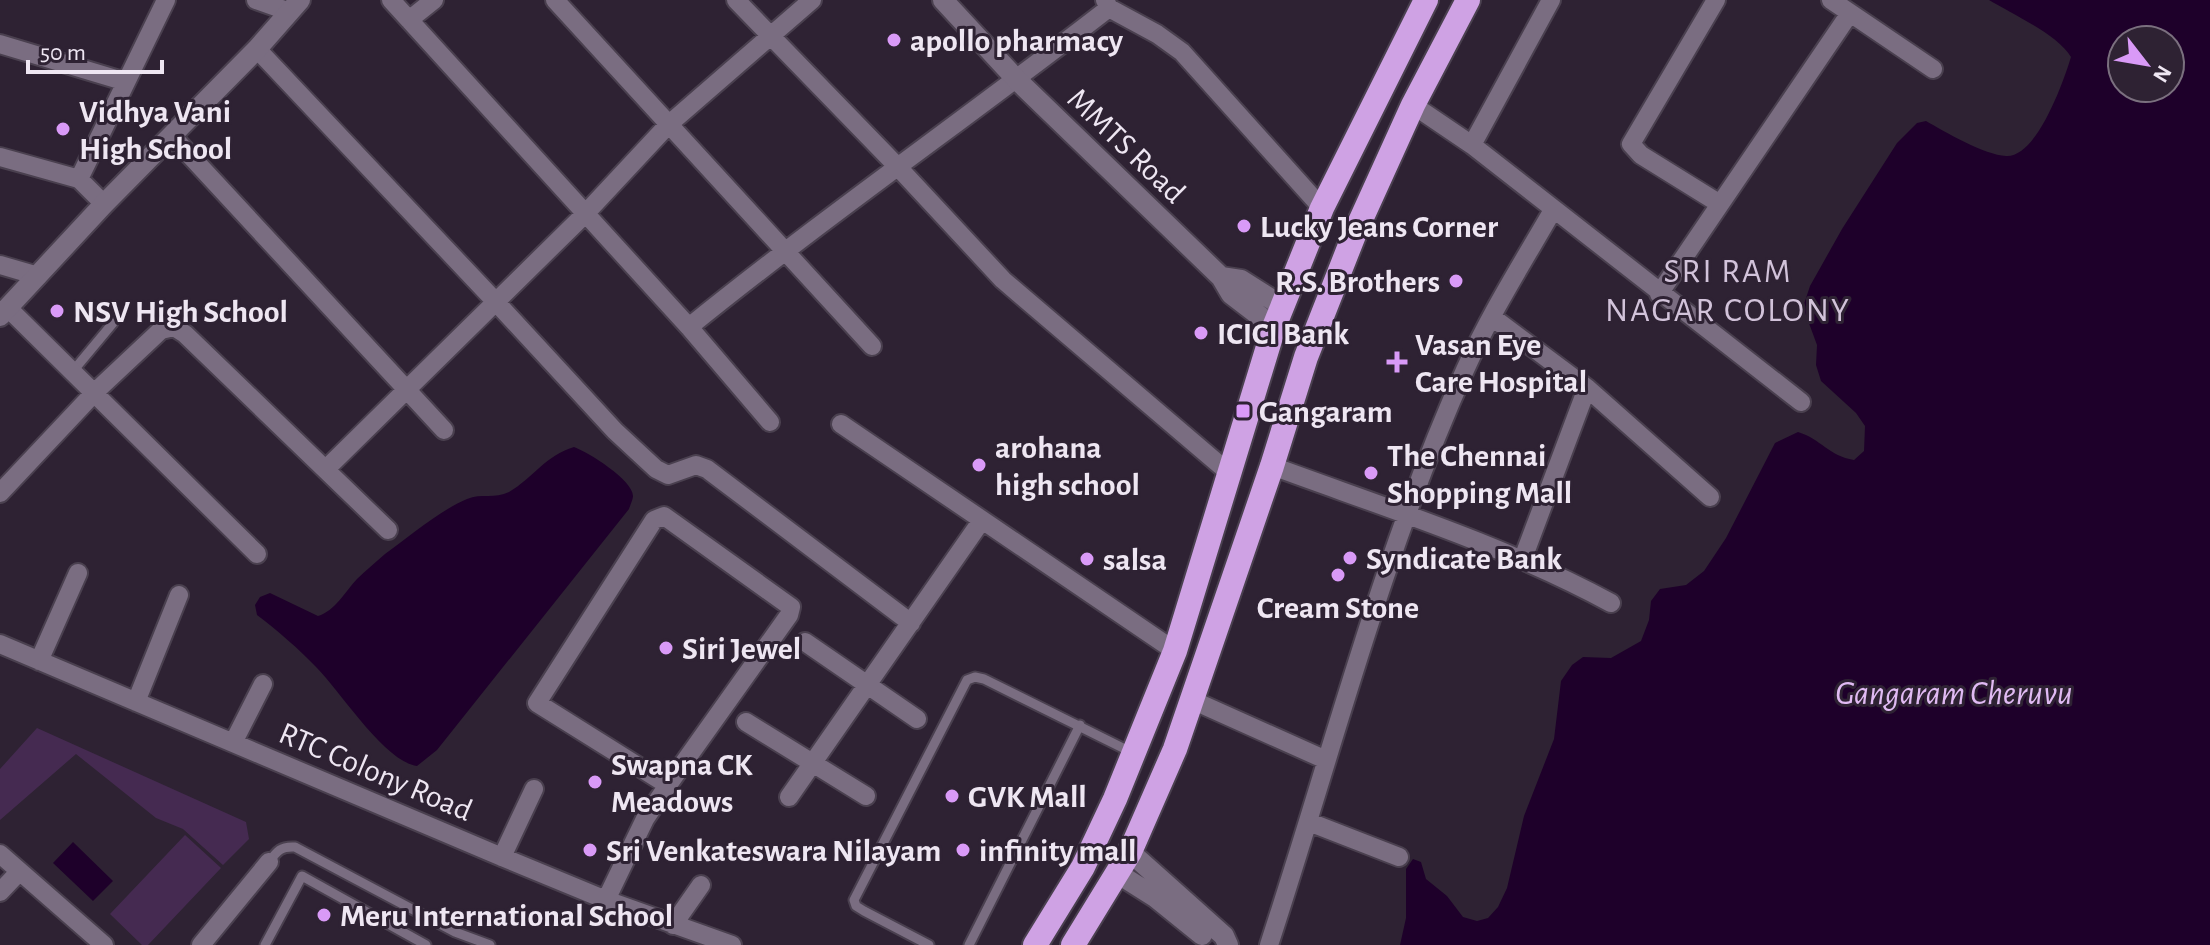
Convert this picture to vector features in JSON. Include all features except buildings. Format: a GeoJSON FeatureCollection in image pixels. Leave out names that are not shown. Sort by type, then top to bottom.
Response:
{"type":"FeatureCollection","features":[{"type":"Feature","properties":{"kind":"highway"},"geometry":{"type":"LineString","coordinates":[[1035,945],[1083,867],[1133,753],[1175,651],[1278,317],[1322,208],[1426,0]]}},
{"type":"Feature","properties":{"kind":"highway"},"geometry":{"type":"LineString","coordinates":[[1073,945],[1123,862],[1175,749],[1306,357],[1354,235],[1413,105],[1468,0]]}},
{"type":"Feature","properties":{"kind":"highway"},"geometry":{"type":"LineString","coordinates":[[1195,584],[1229,594]]}},
{"type":"Feature","properties":{"kind":"highway"},"geometry":{"type":"LineString","coordinates":[[1185,614],[1218,624]]}},
{"type":"Feature","properties":{"kind":"main road","name":"MMTS Road"},"geometry":{"type":"LineString","coordinates":[[943,0],[1017,80],[1221,277],[1231,294],[1278,317]]}},
{"type":"Feature","properties":{"kind":"main road"},"geometry":{"type":"LineString","coordinates":[[4,312],[295,6]]}},
{"type":"Feature","properties":{"kind":"main road"},"geometry":{"type":"LineString","coordinates":[[1123,862],[1155,897],[1215,945]]}},
{"type":"Feature","properties":{"kind":"main road"},"geometry":{"type":"LineString","coordinates":[[1123,862],[1224,936],[1228,945]]}},
{"type":"Feature","properties":{"kind":"street"},"geometry":{"type":"LineString","coordinates":[[79,179],[166,0]]}},
{"type":"Feature","properties":{"kind":"street"},"geometry":{"type":"LineString","coordinates":[[256,0],[295,6]]}},
{"type":"Feature","properties":{"kind":"street"},"geometry":{"type":"LineString","coordinates":[[391,0],[689,327],[770,422]]}},
{"type":"Feature","properties":{"kind":"street"},"geometry":{"type":"LineString","coordinates":[[409,20],[434,0]]}},
{"type":"Feature","properties":{"kind":"street"},"geometry":{"type":"LineString","coordinates":[[555,0],[872,346]]}},
{"type":"Feature","properties":{"kind":"street"},"geometry":{"type":"LineString","coordinates":[[736,0],[1003,280],[1228,472]]}},
{"type":"Feature","properties":{"kind":"street"},"geometry":{"type":"LineString","coordinates":[[327,468],[585,214],[668,125],[812,0]]}},
{"type":"Feature","properties":{"kind":"street"},"geometry":{"type":"LineString","coordinates":[[1472,145],[1551,0]]}},
{"type":"Feature","properties":{"kind":"street"},"geometry":{"type":"LineString","coordinates":[[1716,0],[1631,144],[1641,155],[1720,204]]}},
{"type":"Feature","properties":{"kind":"street"},"geometry":{"type":"LineString","coordinates":[[1831,0],[1933,69]]}},
{"type":"Feature","properties":{"kind":"street"},"geometry":{"type":"LineString","coordinates":[[689,327],[785,249],[1017,80],[1107,4],[1182,52],[1322,208]]}},
{"type":"Feature","properties":{"kind":"street"},"geometry":{"type":"LineString","coordinates":[[1659,294],[1850,13]]}},
{"type":"Feature","properties":{"kind":"street"},"geometry":{"type":"LineString","coordinates":[[0,44],[126,82]]}},
{"type":"Feature","properties":{"kind":"street"},"geometry":{"type":"LineString","coordinates":[[257,49],[615,431],[656,469],[668,475],[696,465],[707,469],[911,623]]}},
{"type":"Feature","properties":{"kind":"street"},"geometry":{"type":"LineString","coordinates":[[1413,105],[1472,145],[1801,402]]}},
{"type":"Feature","properties":{"kind":"street"},"geometry":{"type":"LineString","coordinates":[[172,136],[444,430]]}},
{"type":"Feature","properties":{"kind":"street"},"geometry":{"type":"LineString","coordinates":[[0,157],[79,179],[104,204]]}},
{"type":"Feature","properties":{"kind":"street"},"geometry":{"type":"LineString","coordinates":[[1269,945],[1407,516],[1465,370],[1553,210]]}},
{"type":"Feature","properties":{"kind":"street"},"geometry":{"type":"LineString","coordinates":[[0,265],[38,276]]}},
{"type":"Feature","properties":{"kind":"street"},"geometry":{"type":"LineString","coordinates":[[4,312],[95,392],[257,554]]}},
{"type":"Feature","properties":{"kind":"street"},"geometry":{"type":"LineString","coordinates":[[1492,317],[1587,388],[1710,497]]}},
{"type":"Feature","properties":{"kind":"street"},"geometry":{"type":"LineString","coordinates":[[0,493],[95,392],[161,330],[174,327],[327,468],[388,530]]}},
{"type":"Feature","properties":{"kind":"street"},"geometry":{"type":"LineString","coordinates":[[1522,561],[1587,388]]}},
{"type":"Feature","properties":{"kind":"street"},"geometry":{"type":"LineString","coordinates":[[841,424],[1175,651]]}},
{"type":"Feature","properties":{"kind":"street"},"geometry":{"type":"LineString","coordinates":[[1272,466],[1568,579],[1611,603]]}},
{"type":"Feature","properties":{"kind":"street"},"geometry":{"type":"LineString","coordinates":[[606,900],[645,819],[789,615],[791,607],[664,516],[654,520],[537,703],[668,785]]}},
{"type":"Feature","properties":{"kind":"street"},"geometry":{"type":"LineString","coordinates":[[789,797],[982,520]]}},
{"type":"Feature","properties":{"kind":"street"},"geometry":{"type":"LineString","coordinates":[[39,661],[78,573]]}},
{"type":"Feature","properties":{"kind":"street"},"geometry":{"type":"LineString","coordinates":[[136,702],[179,595]]}},
{"type":"Feature","properties":{"kind":"street"},"geometry":{"type":"LineString","coordinates":[[805,642],[917,719]]}},
{"type":"Feature","properties":{"kind":"street","name":"RTC Colony Road"},"geometry":{"type":"LineString","coordinates":[[0,644],[606,900],[732,945]]}},
{"type":"Feature","properties":{"kind":"street"},"geometry":{"type":"LineString","coordinates":[[233,743],[263,684]]}},
{"type":"Feature","properties":{"kind":"street"},"geometry":{"type":"LineString","coordinates":[[1192,700],[1326,760]]}},
{"type":"Feature","properties":{"kind":"street"},"geometry":{"type":"LineString","coordinates":[[746,722],[866,796]]}},
{"type":"Feature","properties":{"kind":"street"},"geometry":{"type":"LineString","coordinates":[[502,857],[534,789]]}},
{"type":"Feature","properties":{"kind":"street"},"geometry":{"type":"LineString","coordinates":[[1309,822],[1399,857]]}},
{"type":"Feature","properties":{"kind":"street"},"geometry":{"type":"LineString","coordinates":[[0,854],[104,945]]}},
{"type":"Feature","properties":{"kind":"street"},"geometry":{"type":"LineString","coordinates":[[201,945],[269,862]]}},
{"type":"Feature","properties":{"kind":"street"},"geometry":{"type":"LineString","coordinates":[[0,892],[19,872]]}},
{"type":"Feature","properties":{"kind":"street"},"geometry":{"type":"LineString","coordinates":[[673,925],[701,885]]}},
{"type":"Feature","properties":{"kind":"lane"},"geometry":{"type":"LineString","coordinates":[[73,371],[113,323]]}},
{"type":"Feature","properties":{"kind":"lane"},"geometry":{"type":"LineString","coordinates":[[929,945],[864,911],[856,906],[854,900],[967,680],[975,677],[984,679],[1133,753]]}},
{"type":"Feature","properties":{"kind":"lane"},"geometry":{"type":"LineString","coordinates":[[969,945],[1080,725]]}},
{"type":"Feature","properties":{"kind":"lane"},"geometry":{"type":"LineString","coordinates":[[269,862],[278,850],[286,846],[295,847],[455,932],[490,945]]}},
{"type":"Feature","properties":{"kind":"lane"},"geometry":{"type":"LineString","coordinates":[[265,945],[302,876],[426,945]]}},
{"type":"Feature","properties":{"kind":"shaded area"},"geometry":{"type":"Polygon","coordinates":[[[37,728],[246,822],[249,839],[223,865],[183,829],[156,818],[76,754],[0,820],[0,769],[37,728]]]}},
{"type":"Feature","properties":{"kind":"shaded area"},"geometry":{"type":"Polygon","coordinates":[[[185,835],[221,868],[148,945],[142,945],[110,914],[185,835]]]}},
{"type":"Feature","properties":{"kind":"water","name":"Gangaram Cheruvu"},"geometry":{"type":"Polygon","coordinates":[[[1989,0],[2210,0],[2210,945],[1400,945],[1406,918],[1406,869],[1413,859],[1421,862],[1426,879],[1447,896],[1463,917],[1477,921],[1488,918],[1498,907],[1507,888],[1524,816],[1554,739],[1561,681],[1572,665],[1583,657],[1611,658],[1641,641],[1649,620],[1651,601],[1660,589],[1686,585],[1704,571],[1726,538],[1775,443],[1798,432],[1845,458],[1854,460],[1864,451],[1865,426],[1856,413],[1821,381],[1816,365],[1817,345],[1803,307],[1810,286],[1897,143],[1917,123],[1926,121],[1997,155],[2017,153],[2028,145],[2048,116],[2071,57],[2045,33],[1989,0]]]}},
{"type":"Feature","properties":{"kind":"water"},"geometry":{"type":"Polygon","coordinates":[[[574,447],[599,460],[626,482],[633,496],[629,509],[437,750],[417,766],[404,762],[377,739],[317,668],[257,615],[255,605],[260,597],[270,593],[318,616],[324,614],[371,566],[436,517],[467,499],[509,492],[555,455],[574,447]]]}},
{"type":"Feature","properties":{"kind":"water"},"geometry":{"type":"Polygon","coordinates":[[[73,842],[113,881],[93,901],[53,863],[73,842]]]}},
{"type":"Feature","properties":{"kind":"place","name":"apollo pharmacy"},"geometry":{"type":"Point","coordinates":[894,40]}},
{"type":"Feature","properties":{"kind":"place","name":"Vidhya Vani High School"},"geometry":{"type":"Point","coordinates":[63,129]}},
{"type":"Feature","properties":{"kind":"place","name":"Lucky Jeans Corner"},"geometry":{"type":"Point","coordinates":[1244,226]}},
{"type":"Feature","properties":{"kind":"place","name":"R.S. Brothers"},"geometry":{"type":"Point","coordinates":[1456,281]}},
{"type":"Feature","properties":{"kind":"place","name":"NSV High School"},"geometry":{"type":"Point","coordinates":[57,311]}},
{"type":"Feature","properties":{"kind":"place","name":"ICICI Bank"},"geometry":{"type":"Point","coordinates":[1201,333]}},
{"type":"Feature","properties":{"kind":"place","name":"Vasan Eye Care Hospital"},"geometry":{"type":"Point","coordinates":[1397,362]}},
{"type":"Feature","properties":{"kind":"place","name":"Gangaram"},"geometry":{"type":"Point","coordinates":[1243,411]}},
{"type":"Feature","properties":{"kind":"place","name":"arohana high school"},"geometry":{"type":"Point","coordinates":[979,465]}},
{"type":"Feature","properties":{"kind":"place","name":"The Chennai Shopping Mall"},"geometry":{"type":"Point","coordinates":[1371,473]}},
{"type":"Feature","properties":{"kind":"place","name":"Syndicate Bank"},"geometry":{"type":"Point","coordinates":[1350,558]}},
{"type":"Feature","properties":{"kind":"place","name":"salsa"},"geometry":{"type":"Point","coordinates":[1087,559]}},
{"type":"Feature","properties":{"kind":"place","name":"Cream Stone"},"geometry":{"type":"Point","coordinates":[1338,575]}},
{"type":"Feature","properties":{"kind":"place","name":"Siri Jewel"},"geometry":{"type":"Point","coordinates":[666,648]}},
{"type":"Feature","properties":{"kind":"place","name":"Swapna CK Meadows"},"geometry":{"type":"Point","coordinates":[595,782]}},
{"type":"Feature","properties":{"kind":"place","name":"GVK Mall"},"geometry":{"type":"Point","coordinates":[952,796]}},
{"type":"Feature","properties":{"kind":"place","name":"Sri Venkateswara Nilayam"},"geometry":{"type":"Point","coordinates":[590,850]}},
{"type":"Feature","properties":{"kind":"place","name":"infinity mall"},"geometry":{"type":"Point","coordinates":[963,850]}},
{"type":"Feature","properties":{"kind":"place","name":"Meru International School"},"geometry":{"type":"Point","coordinates":[324,915]}},
{"type":"Feature","properties":{"kind":"district","name":"SRI RAM NAGAR COLONY"},"geometry":{"type":"Point","coordinates":[1728,290]}}]}
